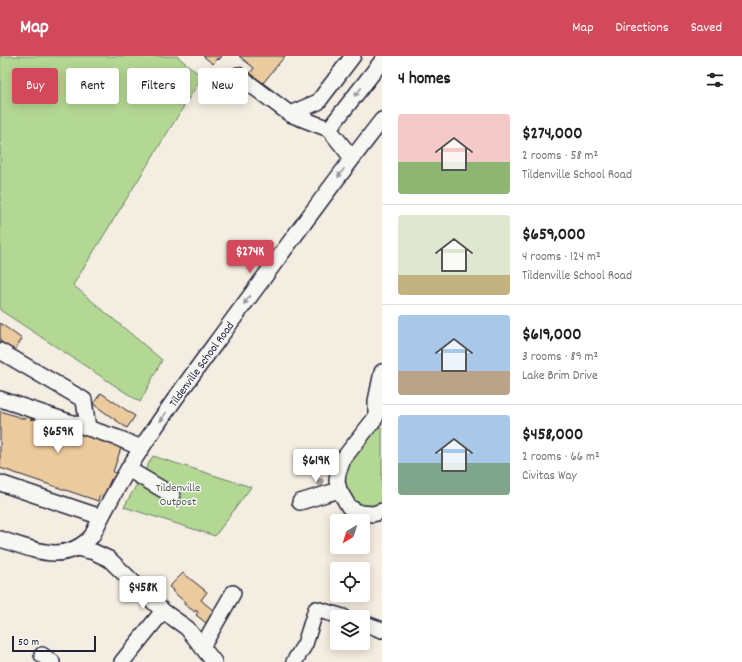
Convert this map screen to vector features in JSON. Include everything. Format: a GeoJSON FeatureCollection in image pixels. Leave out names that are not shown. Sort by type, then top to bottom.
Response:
{"type":"FeatureCollection","features":[{"type":"Feature","properties":{"kind":"street"},"geometry":{"type":"LineString","coordinates":[[290,114],[318,102],[353,56]]}},
{"type":"Feature","properties":{"kind":"street"},"geometry":{"type":"LineString","coordinates":[[329,129],[382,61]]}},
{"type":"Feature","properties":{"kind":"street"},"geometry":{"type":"LineString","coordinates":[[248,82],[290,114],[329,129]]}},
{"type":"Feature","properties":{"kind":"street"},"geometry":{"type":"LineString","coordinates":[[318,102],[329,129],[352,158]]}},
{"type":"Feature","properties":{"kind":"street","name":"Tildenville School Road"},"geometry":{"type":"LineString","coordinates":[[0,539],[47,554],[61,553],[77,548],[92,536],[128,468],[142,447],[193,374],[352,158],[382,120]]}},
{"type":"Feature","properties":{"kind":"street"},"geometry":{"type":"LineString","coordinates":[[0,351],[84,400],[88,428]]}},
{"type":"Feature","properties":{"kind":"street"},"geometry":{"type":"LineString","coordinates":[[382,372],[376,401],[379,419],[343,459],[338,473],[339,490],[349,506],[360,513],[373,514],[382,511]]}},
{"type":"Feature","properties":{"kind":"street"},"geometry":{"type":"LineString","coordinates":[[0,399],[142,447]]}},
{"type":"Feature","properties":{"kind":"street"},"geometry":{"type":"LineString","coordinates":[[128,468],[172,495]]}},
{"type":"Feature","properties":{"kind":"street"},"geometry":{"type":"LineString","coordinates":[[0,483],[101,517]]}},
{"type":"Feature","properties":{"kind":"street"},"geometry":{"type":"LineString","coordinates":[[300,502],[339,490]]}},
{"type":"Feature","properties":{"kind":"street"},"geometry":{"type":"LineString","coordinates":[[77,548],[94,552],[109,559],[163,611],[187,628],[214,662]]}},
{"type":"Feature","properties":{"kind":"street"},"geometry":{"type":"LineString","coordinates":[[202,647],[233,593]]}},
{"type":"Feature","properties":{"kind":"street"},"geometry":{"type":"LineString","coordinates":[[294,662],[305,644],[316,609],[330,613]]}},
{"type":"Feature","properties":{"kind":"street"},"geometry":{"type":"LineString","coordinates":[[122,662],[163,611]]}},
{"type":"Feature","properties":{"kind":"street"},"geometry":{"type":"LineString","coordinates":[[370,626],[382,630]]}},
{"type":"Feature","properties":{"kind":"green space"},"geometry":{"type":"Polygon","coordinates":[[[0,56],[177,56],[198,74],[198,83],[190,96],[190,68],[127,68],[127,104],[185,104],[73,285],[162,360],[140,402],[0,310],[0,56]]]}},
{"type":"Feature","properties":{"kind":"green space"},"geometry":{"type":"Polygon","coordinates":[[[376,427],[382,428],[382,504],[364,506],[356,503],[350,498],[346,491],[344,482],[345,473],[354,454],[376,427]]]}},
{"type":"Feature","properties":{"kind":"green space","name":"Tildenville Outpost"},"geometry":{"type":"Polygon","coordinates":[[[153,456],[251,487],[215,536],[124,507],[153,456]]]}},
{"type":"Feature","properties":{"kind":"building"},"geometry":{"type":"Polygon","coordinates":[[[203,56],[222,56],[219,60],[217,58],[213,64],[203,56]]]}},
{"type":"Feature","properties":{"kind":"building"},"geometry":{"type":"Polygon","coordinates":[[[239,56],[285,56],[263,83],[250,73],[254,68],[239,56]]]}},
{"type":"Feature","properties":{"kind":"building"},"geometry":{"type":"Polygon","coordinates":[[[0,323],[22,339],[14,351],[0,341],[0,323]]]}},
{"type":"Feature","properties":{"kind":"building"},"geometry":{"type":"Polygon","coordinates":[[[101,393],[135,416],[127,428],[93,404],[101,393]]]}},
{"type":"Feature","properties":{"kind":"building"},"geometry":{"type":"Polygon","coordinates":[[[0,411],[25,419],[27,412],[32,414],[31,421],[33,413],[120,443],[118,447],[121,448],[113,472],[116,473],[114,480],[111,479],[104,496],[100,495],[98,501],[0,468],[0,411]]]}},
{"type":"Feature","properties":{"kind":"building"},"geometry":{"type":"Polygon","coordinates":[[[183,573],[207,592],[201,600],[215,612],[206,623],[196,615],[198,612],[196,610],[195,612],[184,604],[185,602],[169,587],[183,573]]]}}]}
